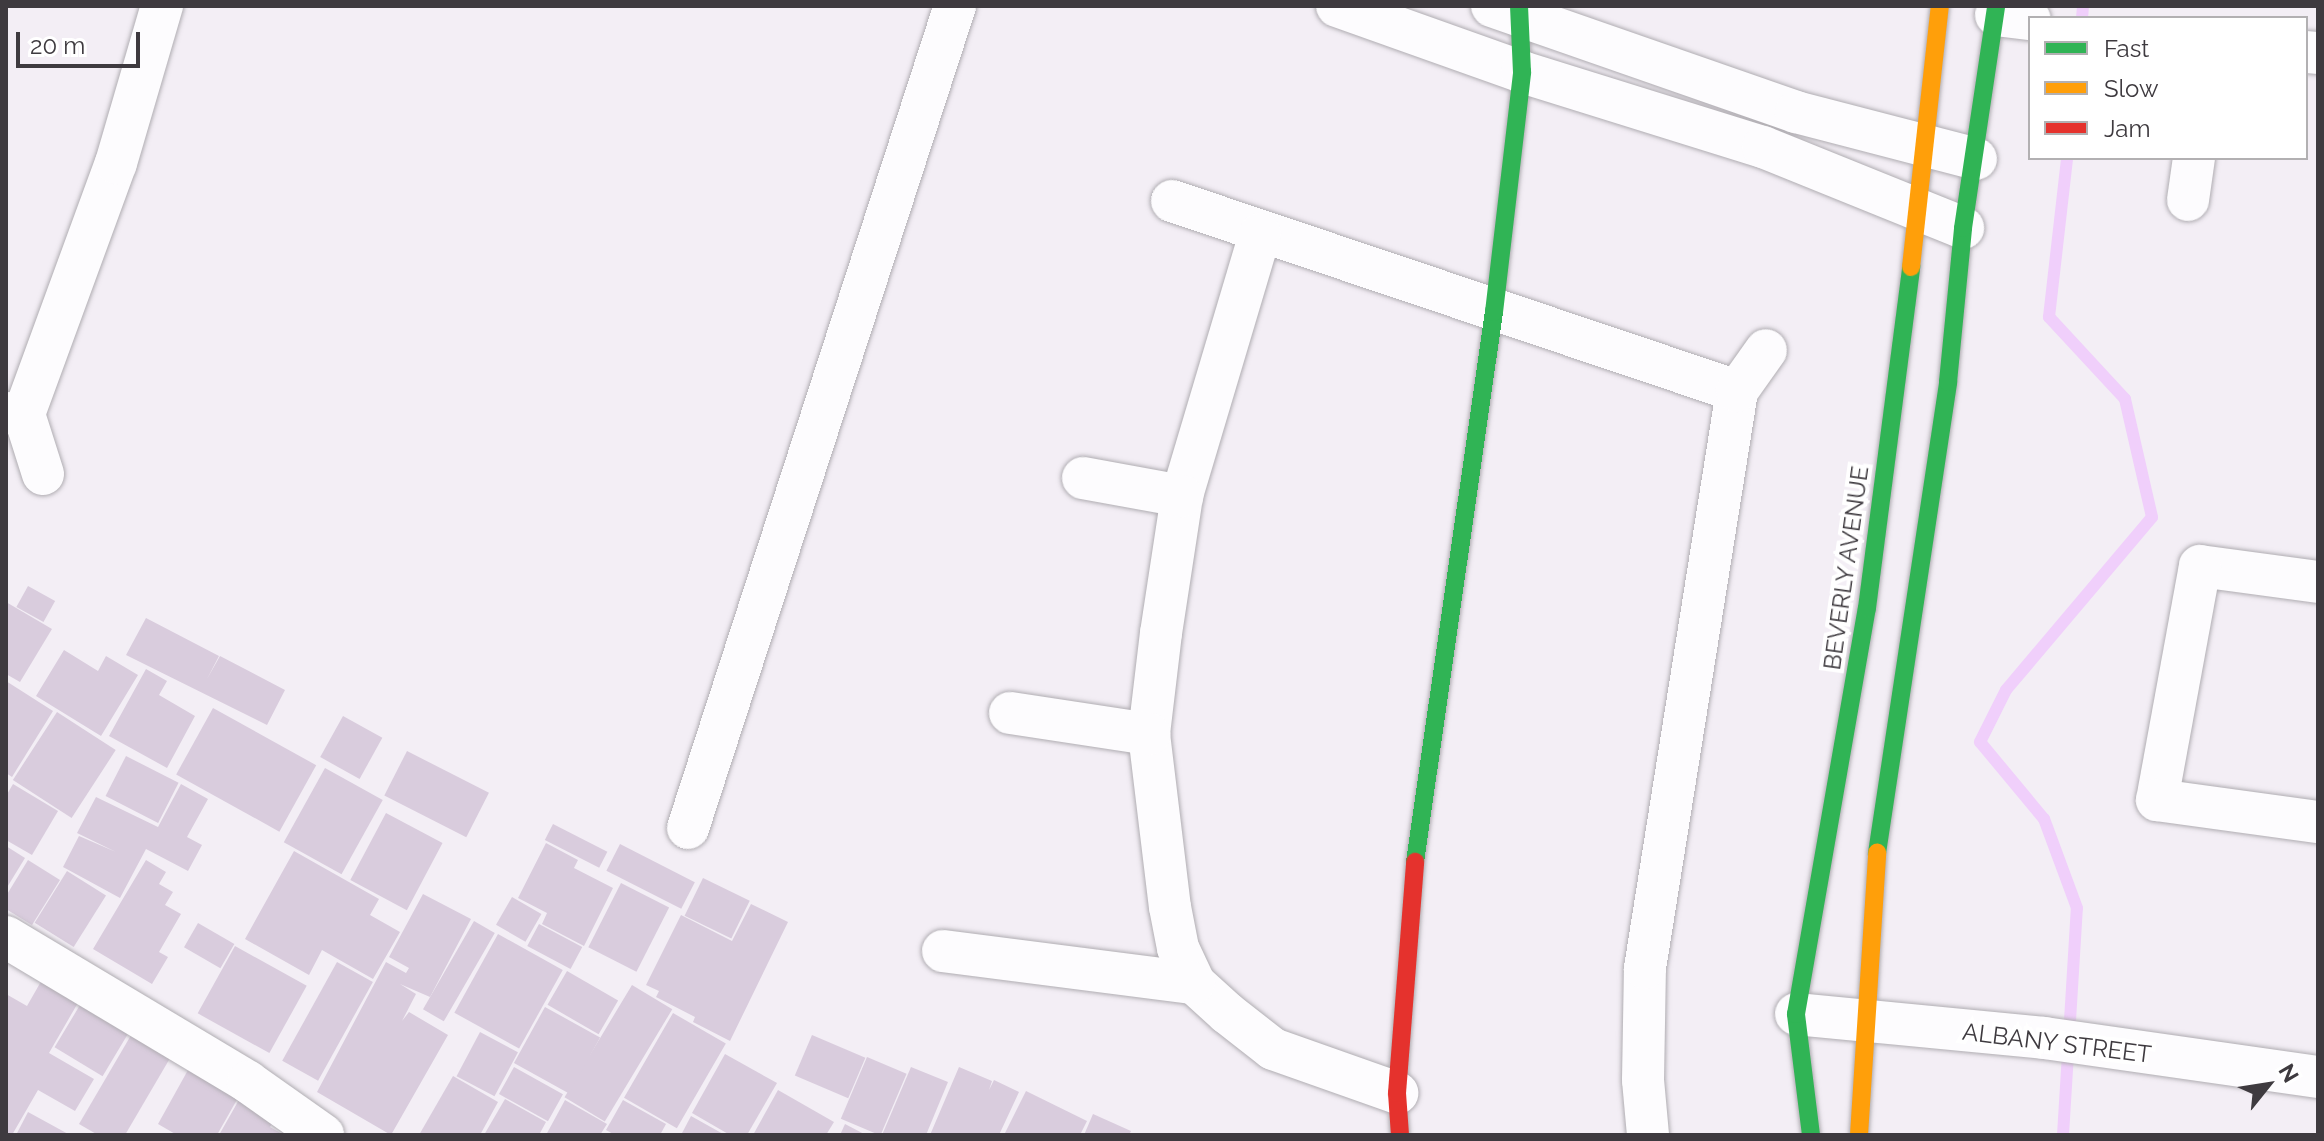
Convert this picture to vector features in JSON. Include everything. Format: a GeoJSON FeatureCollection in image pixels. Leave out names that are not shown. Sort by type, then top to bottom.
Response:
{"type":"FeatureCollection","features":[{"type":"Feature","properties":{"kind":"street"},"geometry":{"type":"LineString","coordinates":[[43,474],[15,413],[116,163],[162,6]]}},
{"type":"Feature","properties":{"kind":"street"},"geometry":{"type":"LineString","coordinates":[[688,828],[955,6]]}},
{"type":"Feature","properties":{"kind":"street"},"geometry":{"type":"LineString","coordinates":[[1337,6],[1522,72],[1763,147],[1917,213],[1963,228]]}},
{"type":"Feature","properties":{"kind":"street","name":"BEVERLY AVENUE"},"geometry":{"type":"LineString","coordinates":[[1811,1135],[1796,1014],[1867,608],[1926,146],[1940,6]]}},
{"type":"Feature","properties":{"kind":"street"},"geometry":{"type":"LineString","coordinates":[[1400,1135],[1397,1093],[1416,847],[1494,312],[1522,72],[1510,9]]}},
{"type":"Feature","properties":{"kind":"street"},"geometry":{"type":"LineString","coordinates":[[1510,9],[1796,112],[1976,159]]}},
{"type":"Feature","properties":{"kind":"street"},"geometry":{"type":"LineString","coordinates":[[1859,1135],[1863,1021],[1878,839],[1948,382],[1963,228],[2007,14]]}},
{"type":"Feature","properties":{"kind":"street"},"geometry":{"type":"LineString","coordinates":[[2188,200],[2194,160]]}},
{"type":"Feature","properties":{"kind":"street"},"geometry":{"type":"LineString","coordinates":[[1172,201],[1260,234],[1737,391]]}},
{"type":"Feature","properties":{"kind":"street"},"geometry":{"type":"LineString","coordinates":[[1260,234],[1182,496],[1149,734],[1170,907],[1178,948],[1194,983],[1273,1049],[1397,1093]]}},
{"type":"Feature","properties":{"kind":"street"},"geometry":{"type":"LineString","coordinates":[[1648,1135],[1643,1080],[1645,968],[1737,391],[1766,350]]}},
{"type":"Feature","properties":{"kind":"street"},"geometry":{"type":"LineString","coordinates":[[1083,478],[1182,496]]}},
{"type":"Feature","properties":{"kind":"street"},"geometry":{"type":"LineString","coordinates":[[2318,582],[2200,566],[2157,800],[2318,822]]}},
{"type":"Feature","properties":{"kind":"street"},"geometry":{"type":"LineString","coordinates":[[1010,713],[1149,734]]}},
{"type":"Feature","properties":{"kind":"street"},"geometry":{"type":"LineString","coordinates":[[6,937],[248,1082],[323,1135]]}},
{"type":"Feature","properties":{"kind":"street"},"geometry":{"type":"LineString","coordinates":[[943,951],[1194,983]]}},
{"type":"Feature","properties":{"kind":"street","name":"ALBANY STREET"},"geometry":{"type":"LineString","coordinates":[[1796,1014],[2044,1038],[2318,1077]]}},
{"type":"Feature","properties":{"kind":"building"},"geometry":{"type":"Polygon","coordinates":[[[28,586],[55,601],[43,622],[16,607],[28,586]]]}},
{"type":"Feature","properties":{"kind":"building"},"geometry":{"type":"Polygon","coordinates":[[[6,602],[52,629],[20,682],[6,674],[6,602]]]}},
{"type":"Feature","properties":{"kind":"building"},"geometry":{"type":"Polygon","coordinates":[[[146,618],[219,656],[207,679],[220,656],[285,690],[267,725],[126,655],[146,618]]]}},
{"type":"Feature","properties":{"kind":"building"},"geometry":{"type":"Polygon","coordinates":[[[64,650],[98,671],[106,656],[138,675],[101,736],[36,696],[64,650]]]}},
{"type":"Feature","properties":{"kind":"building"},"geometry":{"type":"Polygon","coordinates":[[[146,669],[167,681],[159,695],[195,716],[167,768],[109,736],[146,669]]]}},
{"type":"Feature","properties":{"kind":"building"},"geometry":{"type":"Polygon","coordinates":[[[6,681],[53,711],[12,777],[6,773],[6,681]]]}},
{"type":"Feature","properties":{"kind":"building"},"geometry":{"type":"Polygon","coordinates":[[[213,708],[316,765],[279,832],[176,774],[213,708]]]}},
{"type":"Feature","properties":{"kind":"building"},"geometry":{"type":"Polygon","coordinates":[[[57,712],[116,750],[72,818],[13,780],[57,712]]]}},
{"type":"Feature","properties":{"kind":"building"},"geometry":{"type":"Polygon","coordinates":[[[343,716],[382,738],[360,779],[320,757],[343,716]]]}},
{"type":"Feature","properties":{"kind":"building"},"geometry":{"type":"Polygon","coordinates":[[[407,751],[489,793],[466,837],[384,796],[407,751]]]}},
{"type":"Feature","properties":{"kind":"building"},"geometry":{"type":"Polygon","coordinates":[[[126,756],[179,783],[158,823],[106,796],[126,756]]]}},
{"type":"Feature","properties":{"kind":"building"},"geometry":{"type":"Polygon","coordinates":[[[325,768],[383,800],[342,874],[284,842],[325,768]]]}},
{"type":"Feature","properties":{"kind":"building"},"geometry":{"type":"Polygon","coordinates":[[[13,784],[58,811],[32,855],[6,840],[6,796],[13,784]]]}},
{"type":"Feature","properties":{"kind":"building"},"geometry":{"type":"Polygon","coordinates":[[[181,784],[208,799],[187,837],[202,845],[188,871],[146,849],[120,898],[63,867],[79,836],[116,852],[77,833],[96,797],[158,827],[181,784]]]}},
{"type":"Feature","properties":{"kind":"building"},"geometry":{"type":"Polygon","coordinates":[[[386,813],[443,843],[407,910],[350,880],[386,813]]]}},
{"type":"Feature","properties":{"kind":"building"},"geometry":{"type":"Polygon","coordinates":[[[553,824],[607,852],[599,868],[545,840],[553,824]]]}},
{"type":"Feature","properties":{"kind":"building"},"geometry":{"type":"Polygon","coordinates":[[[546,843],[578,860],[574,868],[613,888],[584,946],[542,924],[547,913],[518,898],[546,843]]]}},
{"type":"Feature","properties":{"kind":"building"},"geometry":{"type":"Polygon","coordinates":[[[620,844],[695,882],[681,909],[606,871],[620,844]]]}},
{"type":"Feature","properties":{"kind":"building"},"geometry":{"type":"Polygon","coordinates":[[[6,846],[25,858],[6,889],[6,846]]]}},
{"type":"Feature","properties":{"kind":"building"},"geometry":{"type":"Polygon","coordinates":[[[294,851],[379,899],[370,915],[400,932],[373,979],[322,950],[309,975],[245,939],[294,851]]]}},
{"type":"Feature","properties":{"kind":"building"},"geometry":{"type":"Polygon","coordinates":[[[28,860],[60,880],[32,925],[6,909],[6,896],[28,860]]]}},
{"type":"Feature","properties":{"kind":"building"},"geometry":{"type":"Polygon","coordinates":[[[146,860],[166,872],[159,884],[173,892],[165,905],[181,914],[159,952],[168,957],[152,984],[93,949],[146,860]]]}},
{"type":"Feature","properties":{"kind":"building"},"geometry":{"type":"Polygon","coordinates":[[[67,871],[106,895],[74,947],[35,923],[67,871]]]}},
{"type":"Feature","properties":{"kind":"building"},"geometry":{"type":"Polygon","coordinates":[[[703,878],[750,901],[731,939],[685,916],[703,878]]]}},
{"type":"Feature","properties":{"kind":"building"},"geometry":{"type":"Polygon","coordinates":[[[621,883],[669,908],[636,972],[588,947],[621,883]]]}},
{"type":"Feature","properties":{"kind":"building"},"geometry":{"type":"Polygon","coordinates":[[[423,894],[471,919],[430,997],[400,984],[416,994],[402,1021],[409,1012],[448,1035],[391,1135],[317,1092],[386,962],[406,973],[409,968],[389,957],[423,894]]]}},
{"type":"Feature","properties":{"kind":"building"},"geometry":{"type":"Polygon","coordinates":[[[512,897],[541,914],[525,942],[496,925],[512,897]]]}},
{"type":"Feature","properties":{"kind":"building"},"geometry":{"type":"Polygon","coordinates":[[[751,904],[788,922],[730,1041],[693,1022],[695,1017],[656,997],[659,991],[646,985],[681,915],[732,941],[751,904]]]}},
{"type":"Feature","properties":{"kind":"building"},"geometry":{"type":"Polygon","coordinates":[[[474,921],[495,933],[444,1021],[423,1009],[474,921]]]}},
{"type":"Feature","properties":{"kind":"building"},"geometry":{"type":"Polygon","coordinates":[[[198,923],[234,944],[220,968],[184,947],[198,923]]]}},
{"type":"Feature","properties":{"kind":"building"},"geometry":{"type":"Polygon","coordinates":[[[539,924],[582,947],[571,969],[527,946],[539,924]]]}},
{"type":"Feature","properties":{"kind":"building"},"geometry":{"type":"Polygon","coordinates":[[[498,934],[563,970],[519,1049],[454,1013],[498,934]]]}},
{"type":"Feature","properties":{"kind":"building"},"geometry":{"type":"Polygon","coordinates":[[[235,946],[307,986],[269,1053],[198,1013],[235,946]]]}},
{"type":"Feature","properties":{"kind":"building"},"geometry":{"type":"Polygon","coordinates":[[[337,962],[373,982],[318,1081],[282,1061],[337,962]]]}},
{"type":"Feature","properties":{"kind":"building"},"geometry":{"type":"Polygon","coordinates":[[[47,971],[79,1001],[49,1053],[94,1079],[75,1111],[38,1090],[12,1135],[6,1135],[6,994],[27,1006],[47,971]]]}},
{"type":"Feature","properties":{"kind":"building"},"geometry":{"type":"Polygon","coordinates":[[[567,971],[618,1000],[599,1034],[548,1005],[567,971]]]}},
{"type":"Feature","properties":{"kind":"building"},"geometry":{"type":"Polygon","coordinates":[[[632,985],[672,1009],[605,1121],[565,1097],[632,985]]]}},
{"type":"Feature","properties":{"kind":"building"},"geometry":{"type":"Polygon","coordinates":[[[86,995],[134,1024],[103,1076],[55,1047],[86,995]]]}},
{"type":"Feature","properties":{"kind":"building"},"geometry":{"type":"Polygon","coordinates":[[[545,1007],[600,1038],[569,1094],[514,1063],[545,1007]]]}},
{"type":"Feature","properties":{"kind":"building"},"geometry":{"type":"Polygon","coordinates":[[[673,1013],[726,1044],[677,1128],[624,1098],[673,1013]]]}},
{"type":"Feature","properties":{"kind":"building"},"geometry":{"type":"Polygon","coordinates":[[[137,1025],[176,1048],[125,1135],[98,1135],[79,1124],[137,1025]]]}},
{"type":"Feature","properties":{"kind":"building"},"geometry":{"type":"Polygon","coordinates":[[[480,1032],[518,1052],[494,1096],[457,1076],[480,1032]]]}},
{"type":"Feature","properties":{"kind":"building"},"geometry":{"type":"Polygon","coordinates":[[[812,1035],[865,1058],[848,1098],[795,1076],[812,1035]]]}},
{"type":"Feature","properties":{"kind":"building"},"geometry":{"type":"Polygon","coordinates":[[[725,1054],[777,1083],[747,1135],[730,1135],[692,1113],[725,1054]]]}},
{"type":"Feature","properties":{"kind":"building"},"geometry":{"type":"Polygon","coordinates":[[[867,1057],[907,1074],[881,1135],[841,1119],[867,1057]]]}},
{"type":"Feature","properties":{"kind":"building"},"geometry":{"type":"Polygon","coordinates":[[[193,1061],[243,1089],[217,1135],[177,1135],[158,1124],[193,1061]]]}},
{"type":"Feature","properties":{"kind":"building"},"geometry":{"type":"Polygon","coordinates":[[[514,1067],[563,1094],[548,1121],[499,1094],[514,1067]]]}},
{"type":"Feature","properties":{"kind":"building"},"geometry":{"type":"Polygon","coordinates":[[[911,1067],[948,1082],[926,1135],[882,1135],[911,1067]]]}},
{"type":"Feature","properties":{"kind":"building"},"geometry":{"type":"Polygon","coordinates":[[[959,1067],[992,1081],[989,1090],[994,1080],[1019,1092],[999,1135],[930,1135],[959,1067]]]}},
{"type":"Feature","properties":{"kind":"building"},"geometry":{"type":"Polygon","coordinates":[[[453,1076],[498,1102],[480,1135],[419,1135],[453,1076]]]}},
{"type":"Feature","properties":{"kind":"building"},"geometry":{"type":"Polygon","coordinates":[[[778,1090],[834,1122],[826,1135],[753,1135],[778,1090]]]}},
{"type":"Feature","properties":{"kind":"building"},"geometry":{"type":"Polygon","coordinates":[[[244,1091],[279,1111],[270,1127],[284,1135],[219,1135],[244,1091]]]}},
{"type":"Feature","properties":{"kind":"building"},"geometry":{"type":"Polygon","coordinates":[[[1026,1091],[1087,1121],[1080,1135],[1004,1135],[1026,1091]]]}},
{"type":"Feature","properties":{"kind":"building"},"geometry":{"type":"Polygon","coordinates":[[[505,1099],[546,1122],[539,1135],[484,1135],[505,1099]]]}},
{"type":"Feature","properties":{"kind":"building"},"geometry":{"type":"Polygon","coordinates":[[[565,1100],[607,1124],[600,1135],[546,1135],[565,1100]]]}},
{"type":"Feature","properties":{"kind":"building"},"geometry":{"type":"Polygon","coordinates":[[[623,1100],[666,1124],[660,1135],[615,1135],[606,1130],[623,1100]]]}},
{"type":"Feature","properties":{"kind":"building"},"geometry":{"type":"Polygon","coordinates":[[[28,1112],[70,1135],[16,1135],[28,1112]]]}},
{"type":"Feature","properties":{"kind":"building"},"geometry":{"type":"Polygon","coordinates":[[[1093,1114],[1131,1131],[1129,1135],[1084,1135],[1093,1114]]]}},
{"type":"Feature","properties":{"kind":"building"},"geometry":{"type":"Polygon","coordinates":[[[691,1116],[725,1135],[681,1135],[691,1116]]]}},
{"type":"Feature","properties":{"kind":"building"},"geometry":{"type":"Polygon","coordinates":[[[845,1124],[866,1135],[840,1135],[845,1124]]]}},
{"type":"Feature","properties":{"kind":"waterway"},"geometry":{"type":"LineString","coordinates":[[2082,16],[2083,6]]}},
{"type":"Feature","properties":{"kind":"waterway"},"geometry":{"type":"LineString","coordinates":[[2063,1135],[2077,908],[2044,819],[1980,742],[2006,690],[2152,517],[2125,399],[2049,317],[2067,160]]}},
{"type":"Feature","properties":{"kind":"traffic: fast"},"geometry":{"type":"LineString","coordinates":[[1415,862],[1494,312],[1522,72],[1519,6]]}},
{"type":"Feature","properties":{"kind":"traffic: fast"},"geometry":{"type":"LineString","coordinates":[[1877,853],[1948,382],[1963,228],[1996,6]]}},
{"type":"Feature","properties":{"kind":"traffic: fast"},"geometry":{"type":"LineString","coordinates":[[1811,1135],[1796,1014],[1867,608],[1911,267]]}},
{"type":"Feature","properties":{"kind":"traffic: slow"},"geometry":{"type":"LineString","coordinates":[[1911,267],[1940,6]]}},
{"type":"Feature","properties":{"kind":"traffic: slow"},"geometry":{"type":"LineString","coordinates":[[1859,1135],[1877,853]]}},
{"type":"Feature","properties":{"kind":"traffic: jam"},"geometry":{"type":"LineString","coordinates":[[1400,1135],[1397,1093],[1415,862]]}}]}
